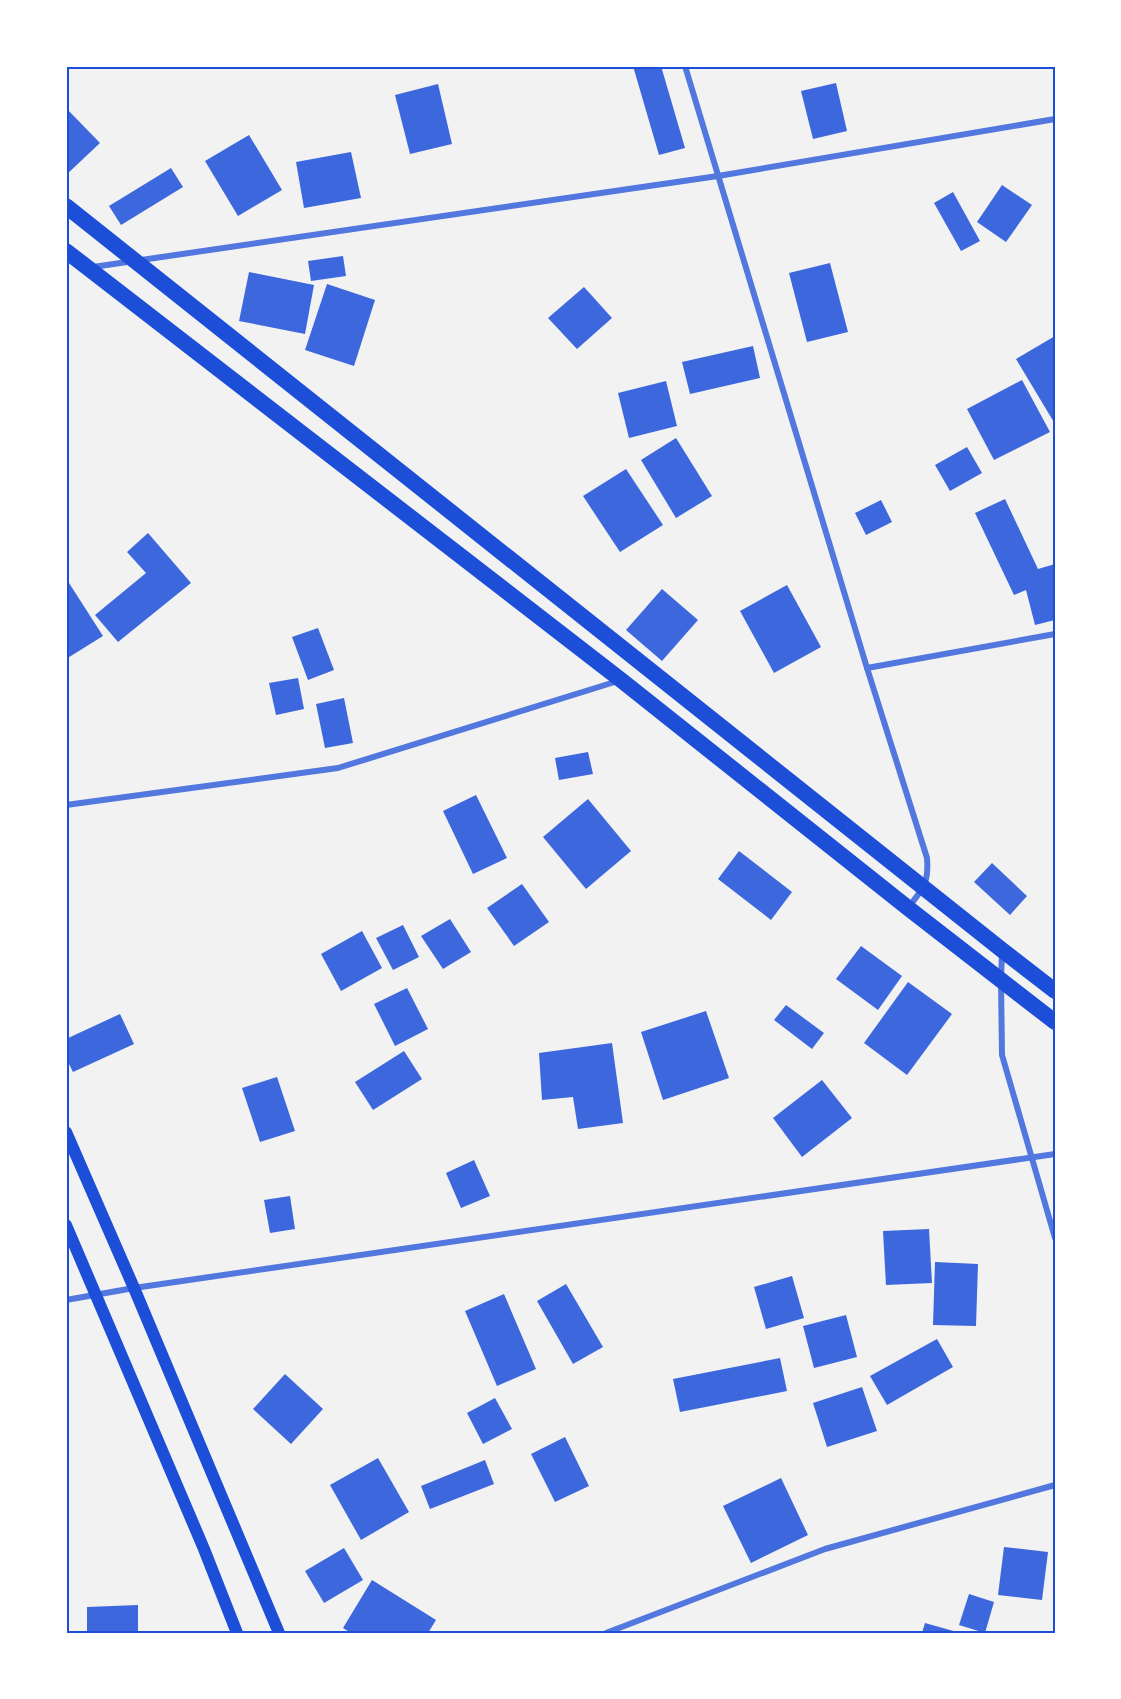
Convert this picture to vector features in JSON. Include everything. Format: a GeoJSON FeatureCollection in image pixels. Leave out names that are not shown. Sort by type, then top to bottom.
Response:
{"type":"FeatureCollection","features":[{"type":"Feature","properties":{"kind":"highway"},"geometry":{"type":"LineString","coordinates":[[66,206],[1055,991]]}},
{"type":"Feature","properties":{"kind":"highway"},"geometry":{"type":"LineString","coordinates":[[66,251],[621,680],[1055,1022]]}},
{"type":"Feature","properties":{"kind":"main road"},"geometry":{"type":"LineString","coordinates":[[66,1132],[279,1633]]}},
{"type":"Feature","properties":{"kind":"main road"},"geometry":{"type":"LineString","coordinates":[[66,1225],[204,1549],[237,1633]]}},
{"type":"Feature","properties":{"kind":"street"},"geometry":{"type":"LineString","coordinates":[[685,66],[867,668],[927,858],[928,873],[924,887],[908,908]]}},
{"type":"Feature","properties":{"kind":"street"},"geometry":{"type":"LineString","coordinates":[[87,268],[718,176],[1055,119]]}},
{"type":"Feature","properties":{"kind":"street"},"geometry":{"type":"LineString","coordinates":[[867,668],[1055,634]]}},
{"type":"Feature","properties":{"kind":"street"},"geometry":{"type":"LineString","coordinates":[[66,805],[338,768],[621,680]]}},
{"type":"Feature","properties":{"kind":"street"},"geometry":{"type":"LineString","coordinates":[[1002,950],[1000,980],[1002,1055],[1055,1238]]}},
{"type":"Feature","properties":{"kind":"street"},"geometry":{"type":"LineString","coordinates":[[66,1300],[134,1288],[1055,1154]]}},
{"type":"Feature","properties":{"kind":"street"},"geometry":{"type":"LineString","coordinates":[[606,1633],[825,1549],[1055,1485]]}},
{"type":"Feature","properties":{"kind":"building"},"geometry":{"type":"Polygon","coordinates":[[[633,66],[661,66],[685,148],[659,155],[633,66]]]}},
{"type":"Feature","properties":{"kind":"building"},"geometry":{"type":"Polygon","coordinates":[[[836,83],[847,131],[813,139],[801,91],[836,83]]]}},
{"type":"Feature","properties":{"kind":"building"},"geometry":{"type":"Polygon","coordinates":[[[438,84],[452,144],[410,154],[395,95],[438,84]]]}},
{"type":"Feature","properties":{"kind":"building"},"geometry":{"type":"Polygon","coordinates":[[[66,108],[100,143],[66,175],[66,108]]]}},
{"type":"Feature","properties":{"kind":"building"},"geometry":{"type":"Polygon","coordinates":[[[249,135],[282,190],[238,216],[205,161],[249,135]]]}},
{"type":"Feature","properties":{"kind":"building"},"geometry":{"type":"Polygon","coordinates":[[[351,152],[361,198],[304,208],[296,162],[351,152]]]}},
{"type":"Feature","properties":{"kind":"building"},"geometry":{"type":"Polygon","coordinates":[[[171,168],[183,187],[121,225],[109,206],[171,168]]]}},
{"type":"Feature","properties":{"kind":"building"},"geometry":{"type":"Polygon","coordinates":[[[1002,185],[1032,205],[1006,242],[977,222],[1002,185]]]}},
{"type":"Feature","properties":{"kind":"building"},"geometry":{"type":"Polygon","coordinates":[[[953,192],[980,241],[961,251],[934,203],[953,192]]]}},
{"type":"Feature","properties":{"kind":"building"},"geometry":{"type":"Polygon","coordinates":[[[343,256],[346,276],[311,281],[308,261],[343,256]]]}},
{"type":"Feature","properties":{"kind":"building"},"geometry":{"type":"Polygon","coordinates":[[[830,263],[848,332],[807,342],[789,273],[830,263]]]}},
{"type":"Feature","properties":{"kind":"building"},"geometry":{"type":"Polygon","coordinates":[[[249,272],[314,285],[305,334],[239,321],[249,272]]]}},
{"type":"Feature","properties":{"kind":"building"},"geometry":{"type":"Polygon","coordinates":[[[327,284],[375,300],[354,366],[305,350],[327,284]]]}},
{"type":"Feature","properties":{"kind":"building"},"geometry":{"type":"Polygon","coordinates":[[[584,287],[612,318],[577,349],[548,318],[584,287]]]}},
{"type":"Feature","properties":{"kind":"building"},"geometry":{"type":"Polygon","coordinates":[[[1055,336],[1055,424],[1016,359],[1055,336]]]}},
{"type":"Feature","properties":{"kind":"building"},"geometry":{"type":"Polygon","coordinates":[[[753,346],[760,378],[690,394],[682,362],[753,346]]]}},
{"type":"Feature","properties":{"kind":"building"},"geometry":{"type":"Polygon","coordinates":[[[1022,380],[1050,432],[994,460],[967,409],[1022,380]]]}},
{"type":"Feature","properties":{"kind":"building"},"geometry":{"type":"Polygon","coordinates":[[[666,381],[677,426],[629,438],[618,393],[666,381]]]}},
{"type":"Feature","properties":{"kind":"building"},"geometry":{"type":"Polygon","coordinates":[[[676,438],[712,496],[676,518],[641,460],[676,438]]]}},
{"type":"Feature","properties":{"kind":"building"},"geometry":{"type":"Polygon","coordinates":[[[967,447],[982,473],[950,491],[935,465],[967,447]]]}},
{"type":"Feature","properties":{"kind":"building"},"geometry":{"type":"Polygon","coordinates":[[[626,469],[663,525],[620,552],[583,496],[626,469]]]}},
{"type":"Feature","properties":{"kind":"building"},"geometry":{"type":"Polygon","coordinates":[[[1005,499],[1038,569],[1055,564],[1055,620],[1035,625],[1026,590],[1014,595],[975,513],[1005,499]]]}},
{"type":"Feature","properties":{"kind":"building"},"geometry":{"type":"Polygon","coordinates":[[[881,500],[892,522],[866,535],[855,513],[881,500]]]}},
{"type":"Feature","properties":{"kind":"building"},"geometry":{"type":"Polygon","coordinates":[[[148,533],[191,583],[118,642],[95,615],[146,573],[127,552],[148,533]]]}},
{"type":"Feature","properties":{"kind":"building"},"geometry":{"type":"Polygon","coordinates":[[[69,583],[103,636],[66,659],[66,585],[69,583]]]}},
{"type":"Feature","properties":{"kind":"building"},"geometry":{"type":"Polygon","coordinates":[[[787,585],[821,647],[774,673],[740,611],[787,585]]]}},
{"type":"Feature","properties":{"kind":"building"},"geometry":{"type":"Polygon","coordinates":[[[662,589],[698,620],[662,661],[626,630],[662,589]]]}},
{"type":"Feature","properties":{"kind":"building"},"geometry":{"type":"Polygon","coordinates":[[[318,628],[334,670],[308,680],[292,637],[318,628]]]}},
{"type":"Feature","properties":{"kind":"building"},"geometry":{"type":"Polygon","coordinates":[[[298,678],[304,709],[276,715],[269,683],[298,678]]]}},
{"type":"Feature","properties":{"kind":"building"},"geometry":{"type":"Polygon","coordinates":[[[344,698],[353,743],[325,748],[316,704],[344,698]]]}},
{"type":"Feature","properties":{"kind":"building"},"geometry":{"type":"Polygon","coordinates":[[[588,752],[593,774],[559,780],[555,758],[588,752]]]}},
{"type":"Feature","properties":{"kind":"building"},"geometry":{"type":"Polygon","coordinates":[[[476,795],[507,858],[473,874],[443,811],[476,795]]]}},
{"type":"Feature","properties":{"kind":"building"},"geometry":{"type":"Polygon","coordinates":[[[588,799],[631,851],[586,889],[543,837],[588,799]]]}},
{"type":"Feature","properties":{"kind":"building"},"geometry":{"type":"Polygon","coordinates":[[[739,851],[792,892],[771,920],[718,879],[739,851]]]}},
{"type":"Feature","properties":{"kind":"building"},"geometry":{"type":"Polygon","coordinates":[[[992,863],[1027,896],[1010,915],[974,882],[992,863]]]}},
{"type":"Feature","properties":{"kind":"building"},"geometry":{"type":"Polygon","coordinates":[[[522,884],[549,922],[514,946],[487,908],[522,884]]]}},
{"type":"Feature","properties":{"kind":"building"},"geometry":{"type":"Polygon","coordinates":[[[450,919],[471,952],[443,969],[421,936],[450,919]]]}},
{"type":"Feature","properties":{"kind":"building"},"geometry":{"type":"Polygon","coordinates":[[[403,925],[419,957],[393,970],[376,938],[403,925]]]}},
{"type":"Feature","properties":{"kind":"building"},"geometry":{"type":"Polygon","coordinates":[[[362,931],[382,968],[341,991],[321,954],[362,931]]]}},
{"type":"Feature","properties":{"kind":"building"},"geometry":{"type":"Polygon","coordinates":[[[861,946],[902,976],[878,1010],[836,979],[861,946]]]}},
{"type":"Feature","properties":{"kind":"building"},"geometry":{"type":"Polygon","coordinates":[[[908,982],[952,1014],[907,1075],[864,1043],[908,982]]]}},
{"type":"Feature","properties":{"kind":"building"},"geometry":{"type":"Polygon","coordinates":[[[407,988],[428,1029],[395,1046],[374,1004],[407,988]]]}},
{"type":"Feature","properties":{"kind":"building"},"geometry":{"type":"Polygon","coordinates":[[[786,1005],[824,1033],[812,1049],[774,1020],[786,1005]]]}},
{"type":"Feature","properties":{"kind":"building"},"geometry":{"type":"Polygon","coordinates":[[[706,1011],[729,1078],[663,1100],[641,1032],[706,1011]]]}},
{"type":"Feature","properties":{"kind":"building"},"geometry":{"type":"Polygon","coordinates":[[[120,1014],[134,1044],[73,1072],[66,1058],[66,1039],[120,1014]]]}},
{"type":"Feature","properties":{"kind":"building"},"geometry":{"type":"Polygon","coordinates":[[[612,1043],[623,1123],[578,1129],[573,1097],[542,1100],[539,1053],[612,1043]]]}},
{"type":"Feature","properties":{"kind":"building"},"geometry":{"type":"Polygon","coordinates":[[[404,1051],[422,1079],[373,1110],[355,1082],[404,1051]]]}},
{"type":"Feature","properties":{"kind":"building"},"geometry":{"type":"Polygon","coordinates":[[[277,1077],[295,1131],[260,1142],[242,1088],[277,1077]]]}},
{"type":"Feature","properties":{"kind":"building"},"geometry":{"type":"Polygon","coordinates":[[[822,1080],[852,1118],[802,1157],[773,1118],[822,1080]]]}},
{"type":"Feature","properties":{"kind":"building"},"geometry":{"type":"Polygon","coordinates":[[[474,1160],[490,1196],[461,1208],[446,1173],[474,1160]]]}},
{"type":"Feature","properties":{"kind":"building"},"geometry":{"type":"Polygon","coordinates":[[[290,1196],[295,1229],[270,1233],[264,1200],[290,1196]]]}},
{"type":"Feature","properties":{"kind":"building"},"geometry":{"type":"Polygon","coordinates":[[[929,1229],[932,1283],[886,1285],[883,1231],[929,1229]]]}},
{"type":"Feature","properties":{"kind":"building"},"geometry":{"type":"Polygon","coordinates":[[[935,1262],[978,1264],[976,1326],[933,1325],[935,1262]]]}},
{"type":"Feature","properties":{"kind":"building"},"geometry":{"type":"Polygon","coordinates":[[[792,1276],[804,1318],[766,1329],[754,1287],[792,1276]]]}},
{"type":"Feature","properties":{"kind":"building"},"geometry":{"type":"Polygon","coordinates":[[[566,1284],[603,1347],[573,1364],[537,1301],[566,1284]]]}},
{"type":"Feature","properties":{"kind":"building"},"geometry":{"type":"Polygon","coordinates":[[[504,1294],[536,1369],[497,1386],[465,1311],[504,1294]]]}},
{"type":"Feature","properties":{"kind":"building"},"geometry":{"type":"Polygon","coordinates":[[[846,1315],[857,1357],[814,1368],[803,1326],[846,1315]]]}},
{"type":"Feature","properties":{"kind":"building"},"geometry":{"type":"Polygon","coordinates":[[[937,1339],[953,1367],[887,1405],[870,1376],[937,1339]]]}},
{"type":"Feature","properties":{"kind":"building"},"geometry":{"type":"Polygon","coordinates":[[[780,1358],[787,1391],[680,1412],[673,1379],[780,1358]]]}},
{"type":"Feature","properties":{"kind":"building"},"geometry":{"type":"Polygon","coordinates":[[[285,1374],[323,1409],[291,1444],[253,1409],[285,1374]]]}},
{"type":"Feature","properties":{"kind":"building"},"geometry":{"type":"Polygon","coordinates":[[[862,1387],[877,1431],[827,1447],[813,1403],[862,1387]]]}},
{"type":"Feature","properties":{"kind":"building"},"geometry":{"type":"Polygon","coordinates":[[[495,1398],[512,1429],[483,1444],[467,1413],[495,1398]]]}},
{"type":"Feature","properties":{"kind":"building"},"geometry":{"type":"Polygon","coordinates":[[[565,1437],[589,1486],[555,1502],[531,1454],[565,1437]]]}},
{"type":"Feature","properties":{"kind":"building"},"geometry":{"type":"Polygon","coordinates":[[[378,1458],[409,1512],[361,1540],[330,1485],[378,1458]]]}},
{"type":"Feature","properties":{"kind":"building"},"geometry":{"type":"Polygon","coordinates":[[[485,1460],[494,1484],[430,1509],[421,1486],[485,1460]]]}},
{"type":"Feature","properties":{"kind":"building"},"geometry":{"type":"Polygon","coordinates":[[[781,1478],[808,1535],[751,1563],[723,1506],[781,1478]]]}},
{"type":"Feature","properties":{"kind":"building"},"geometry":{"type":"Polygon","coordinates":[[[1004,1547],[1048,1552],[1042,1600],[998,1595],[1004,1547]]]}},
{"type":"Feature","properties":{"kind":"building"},"geometry":{"type":"Polygon","coordinates":[[[344,1548],[363,1580],[324,1603],[305,1571],[344,1548]]]}},
{"type":"Feature","properties":{"kind":"building"},"geometry":{"type":"Polygon","coordinates":[[[372,1580],[436,1620],[428,1633],[351,1633],[343,1628],[372,1580]]]}},
{"type":"Feature","properties":{"kind":"building"},"geometry":{"type":"Polygon","coordinates":[[[969,1594],[994,1602],[985,1633],[959,1625],[969,1594]]]}},
{"type":"Feature","properties":{"kind":"building"},"geometry":{"type":"Polygon","coordinates":[[[138,1605],[138,1633],[87,1633],[87,1607],[138,1605]]]}},
{"type":"Feature","properties":{"kind":"building"},"geometry":{"type":"Polygon","coordinates":[[[925,1623],[957,1632],[957,1633],[922,1633],[925,1623]]]}}]}
